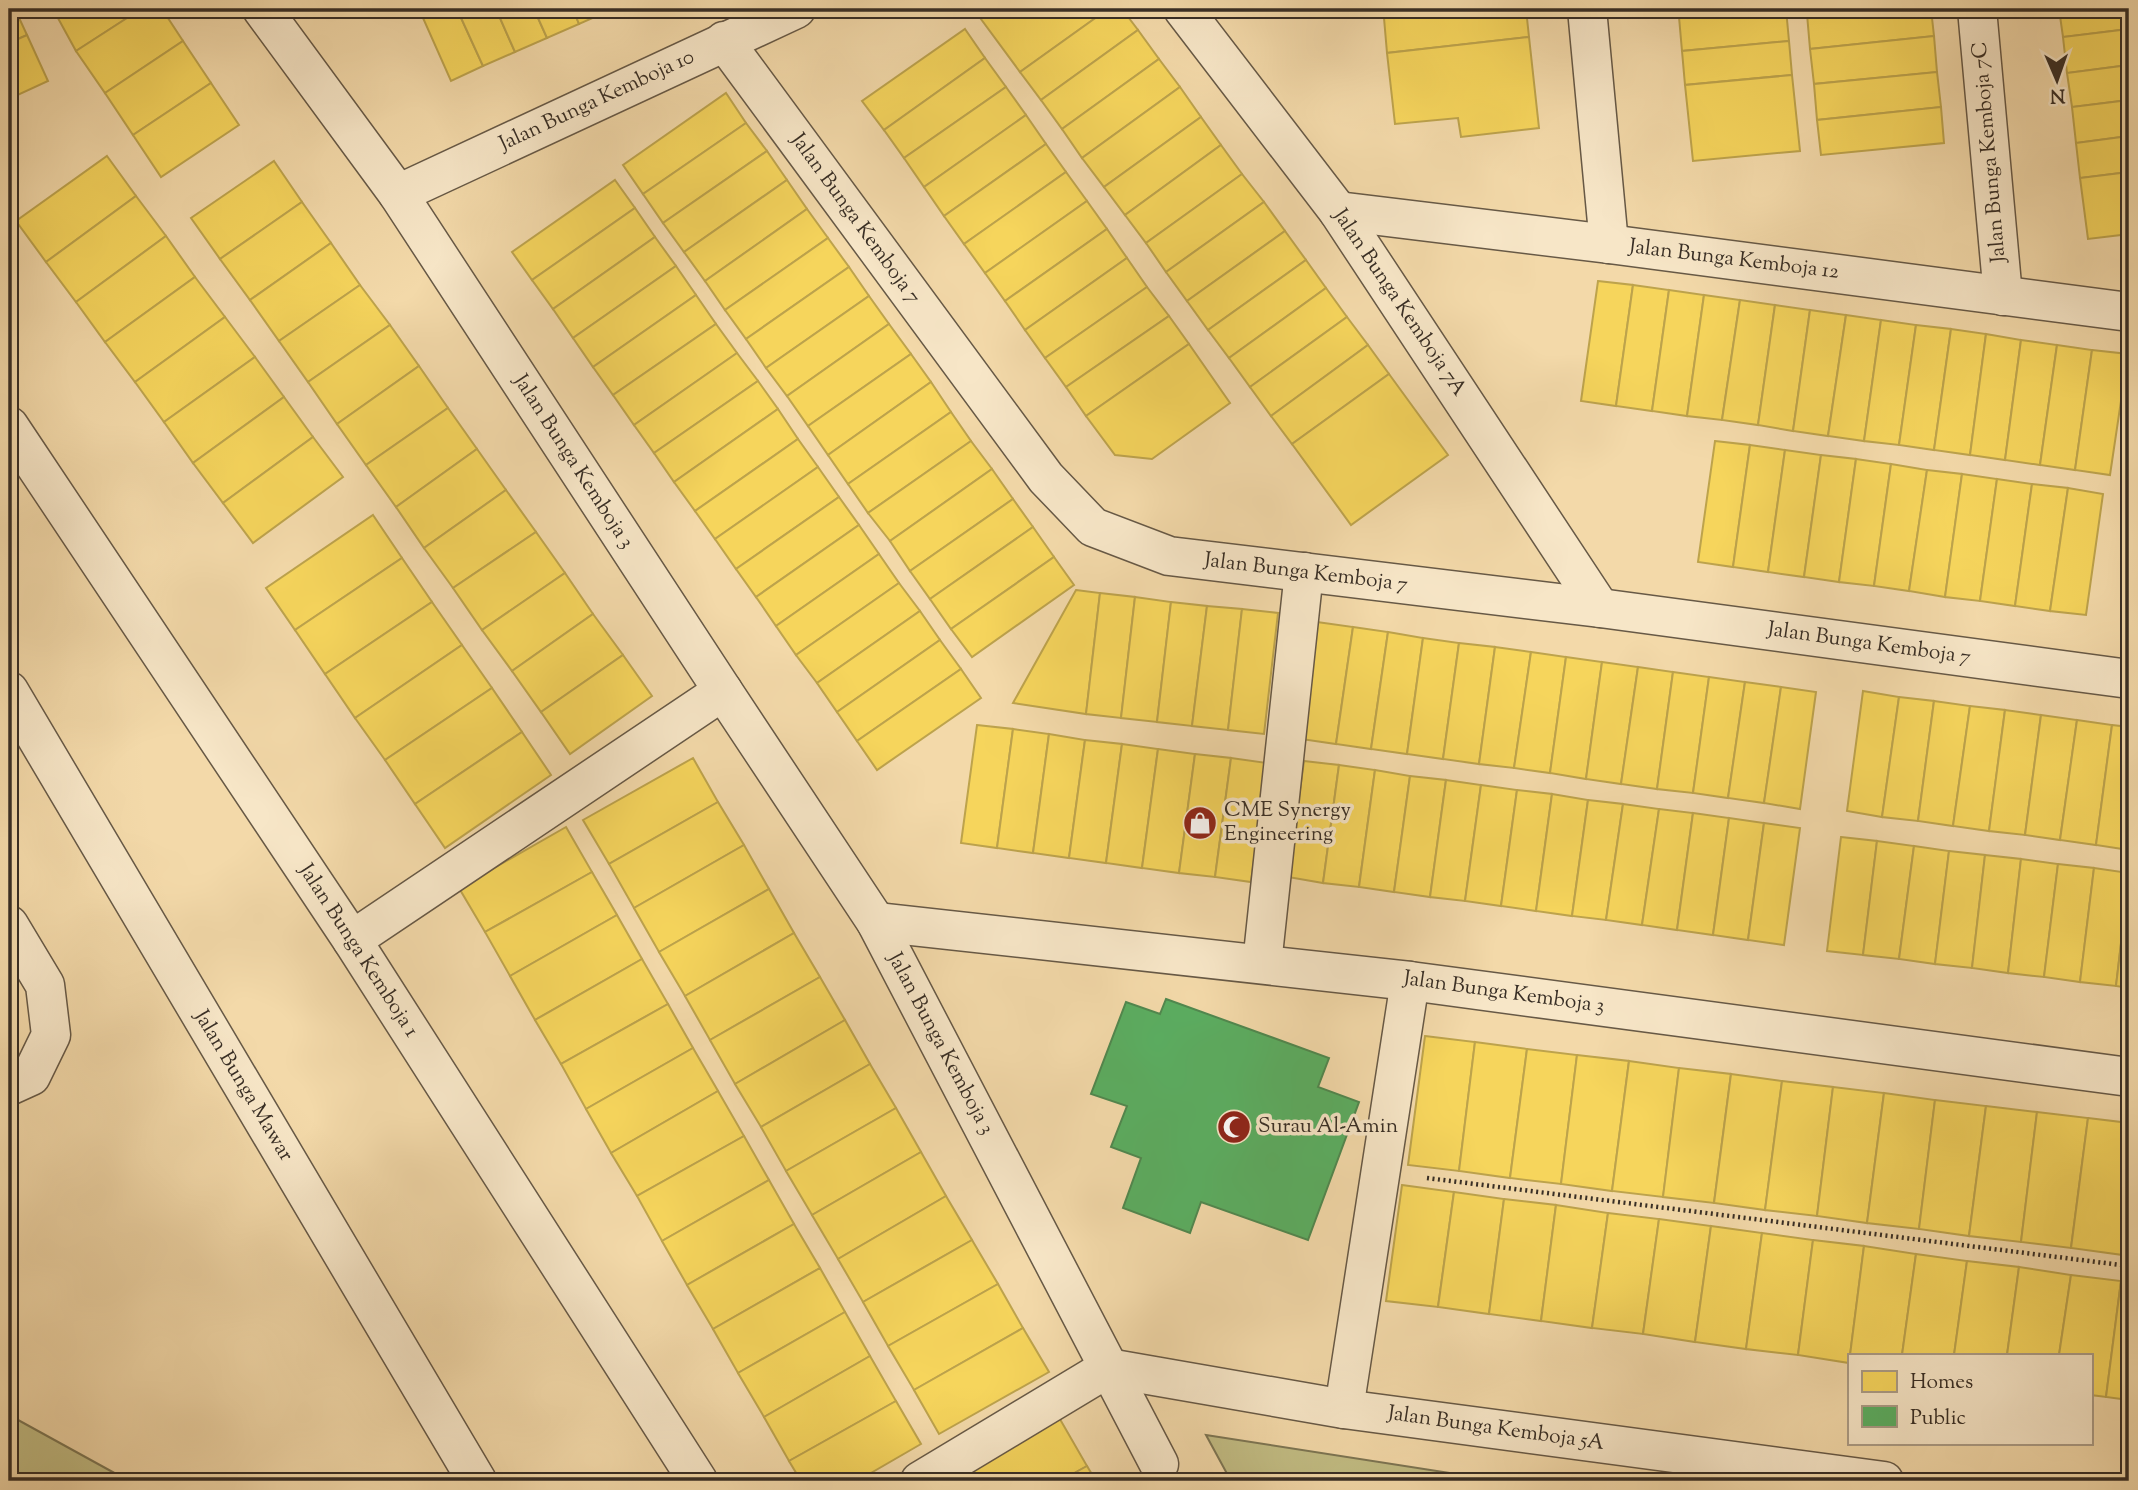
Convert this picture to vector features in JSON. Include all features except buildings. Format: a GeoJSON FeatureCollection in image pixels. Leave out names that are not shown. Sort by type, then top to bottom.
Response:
{"type":"FeatureCollection","features":[{"type":"Feature","properties":{"kind":"street","name":"Jalan Bunga Kemboja 3"},"geometry":{"type":"LineString","coordinates":[[262,9],[398,194],[876,922],[1159,1464]]}},
{"type":"Feature","properties":{"kind":"street","name":"Jalan Bunga Kemboja 10"},"geometry":{"type":"LineString","coordinates":[[398,194],[796,9]]}},
{"type":"Feature","properties":{"kind":"street","name":"Jalan Bunga Kemboja 7A"},"geometry":{"type":"LineString","coordinates":[[1183,9],[1338,211],[1600,608]]}},
{"type":"Feature","properties":{"kind":"street"},"geometry":{"type":"LineString","coordinates":[[1587,9],[1609,244]]}},
{"type":"Feature","properties":{"kind":"street","name":"Jalan Bunga Kemboja 7C"},"geometry":{"type":"LineString","coordinates":[[1976,9],[2003,296]]}},
{"type":"Feature","properties":{"kind":"street","name":"Jalan Bunga Kemboja 7"},"geometry":{"type":"LineString","coordinates":[[724,41],[1046,478],[1093,527],[1169,556],[1600,608],[2129,679]]}},
{"type":"Feature","properties":{"kind":"street","name":"Jalan Bunga Kemboja 12"},"geometry":{"type":"LineString","coordinates":[[1338,211],[2129,312]]}},
{"type":"Feature","properties":{"kind":"street","name":"Jalan Bunga Kemboja 1"},"geometry":{"type":"LineString","coordinates":[[9,426],[352,940],[698,1481]]}},
{"type":"Feature","properties":{"kind":"street"},"geometry":{"type":"LineString","coordinates":[[1262,964],[1304,572]]}},
{"type":"Feature","properties":{"kind":"street","name":"Jalan Bunga Mawar"},"geometry":{"type":"LineString","coordinates":[[9,691],[477,1481]]}},
{"type":"Feature","properties":{"kind":"street"},"geometry":{"type":"LineString","coordinates":[[352,940],[723,691]]}},
{"type":"Feature","properties":{"kind":"street","name":"Jalan Bunga Kemboja 3"},"geometry":{"type":"LineString","coordinates":[[876,922],[1410,981],[2129,1077]]}},
{"type":"Feature","properties":{"kind":"street"},"geometry":{"type":"LineString","coordinates":[[9,925],[45,985],[51,1035],[31,1076],[9,1086]]}},
{"type":"Feature","properties":{"kind":"street"},"geometry":{"type":"LineString","coordinates":[[1344,1409],[1410,981]]}},
{"type":"Feature","properties":{"kind":"street"},"geometry":{"type":"LineString","coordinates":[[920,1481],[1108,1368]]}},
{"type":"Feature","properties":{"kind":"street","name":"Jalan Bunga Kemboja 5A"},"geometry":{"type":"LineString","coordinates":[[1108,1368],[1344,1409],[1884,1481]]}},
{"type":"Feature","properties":{"kind":"path"},"geometry":{"type":"LineString","coordinates":[[1381,1172],[2129,1266]]}},
{"type":"Feature","properties":{"kind":"shaded area"},"geometry":{"type":"Polygon","coordinates":[[[9,1415],[129,1481],[9,1481],[9,1415]]]}},
{"type":"Feature","properties":{"kind":"shaded area"},"geometry":{"type":"Polygon","coordinates":[[[1206,1435],[1501,1481],[1231,1481],[1206,1435]]]}},
{"type":"Feature","properties":{"kind":"place","name":"CME Synergy Engineering"},"geometry":{"type":"Point","coordinates":[1200,823]}},
{"type":"Feature","properties":{"kind":"place","name":"Surau Al-Amin"},"geometry":{"type":"Point","coordinates":[1234,1127]}}]}
